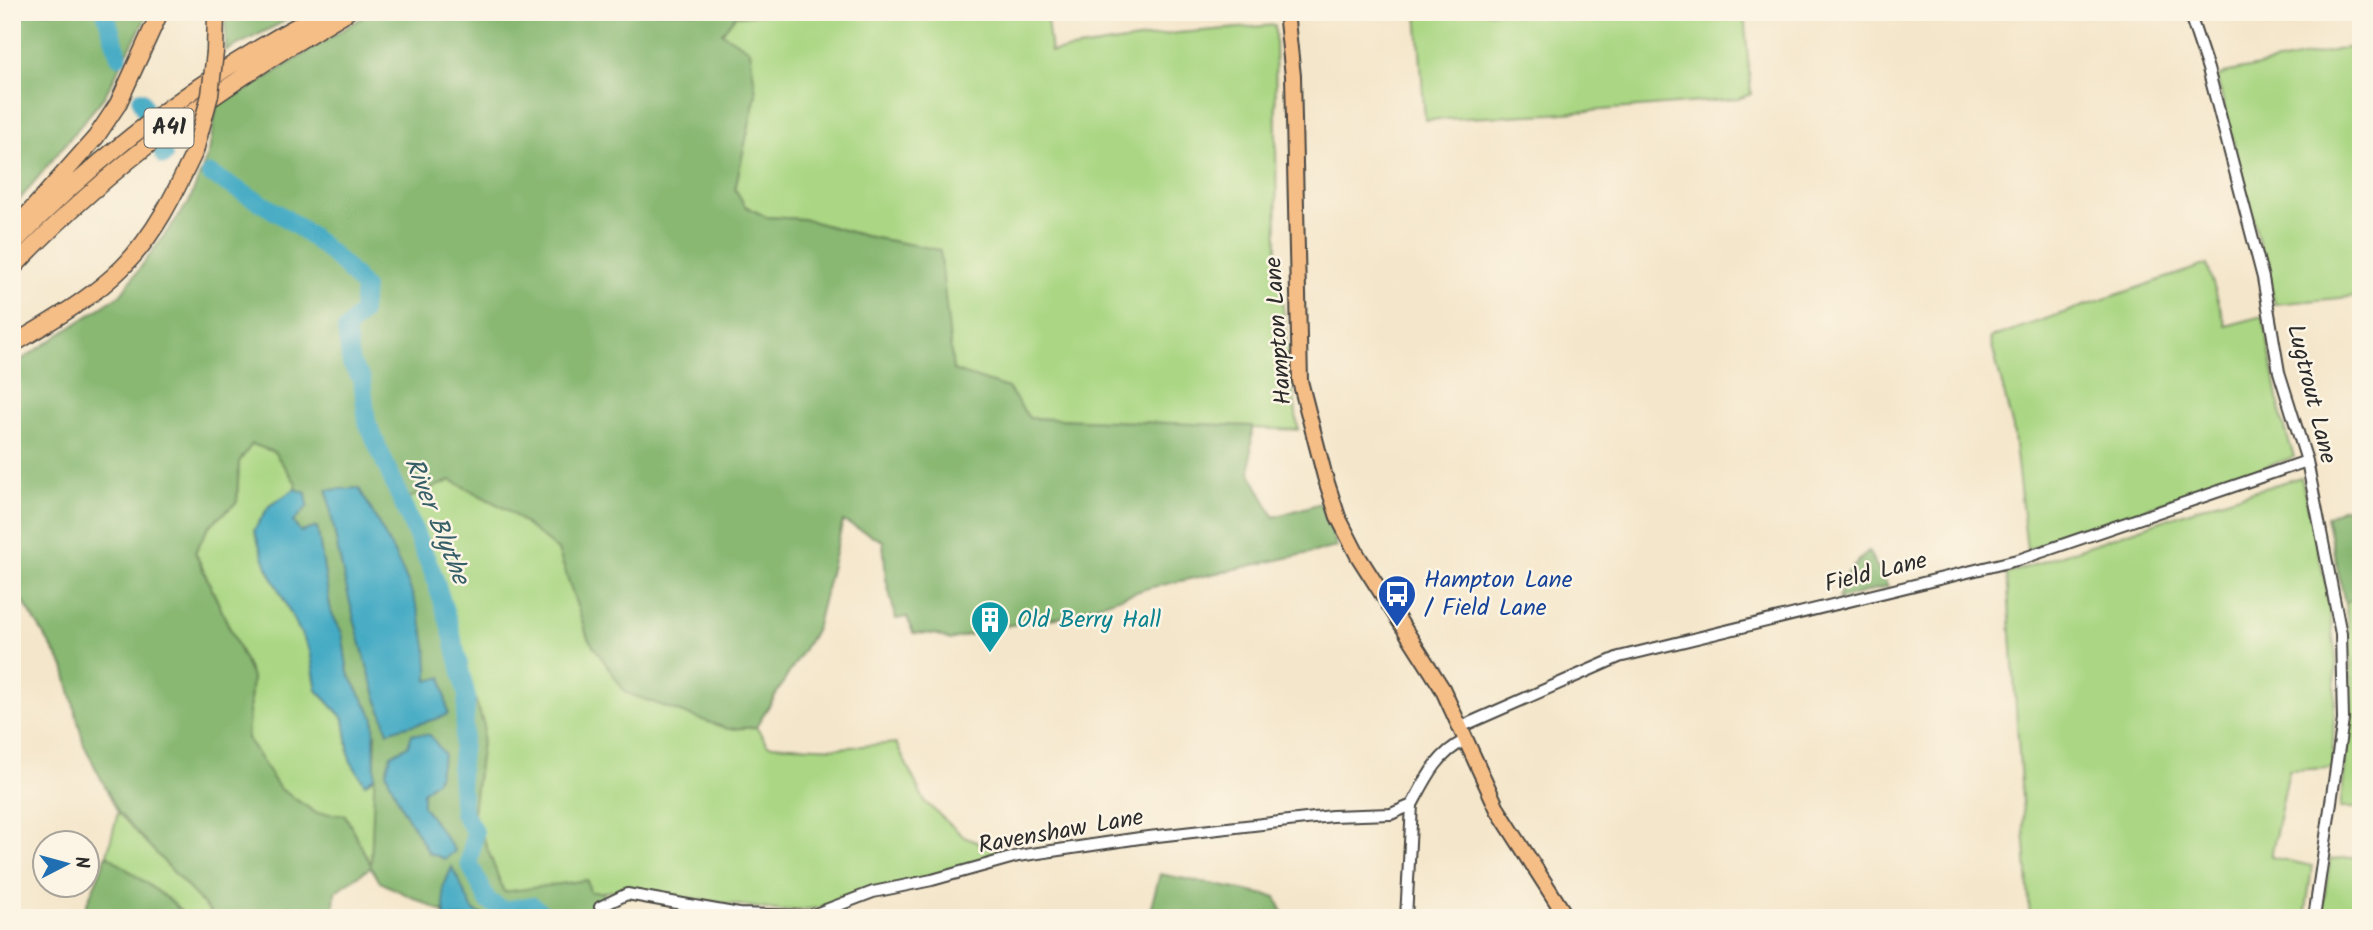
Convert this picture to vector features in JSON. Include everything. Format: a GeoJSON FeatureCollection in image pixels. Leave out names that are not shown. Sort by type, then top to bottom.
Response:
{"type":"FeatureCollection","features":[{"type":"Feature","properties":{"kind":"highway"},"geometry":{"type":"LineString","coordinates":[[12,232],[96,137],[118,104],[160,12]]}},
{"type":"Feature","properties":{"kind":"highway"},"geometry":{"type":"LineString","coordinates":[[12,345],[99,288],[122,268],[158,223],[195,151],[210,95],[216,12]]}},
{"type":"Feature","properties":{"kind":"highway","name":"A41"},"geometry":{"type":"LineString","coordinates":[[12,245],[96,163],[145,125],[229,66],[323,12]]}},
{"type":"Feature","properties":{"kind":"highway","name":"A41"},"geometry":{"type":"LineString","coordinates":[[12,269],[72,207],[147,144],[236,81],[347,12]]}},
{"type":"Feature","properties":{"kind":"main road","name":"Hampton Lane"},"geometry":{"type":"LineString","coordinates":[[1286,12],[1293,76],[1299,359],[1307,414],[1339,517],[1369,575],[1442,688],[1461,735],[1498,810],[1567,918]]}},
{"type":"Feature","properties":{"kind":"street","name":"Lugtrout Lane"},"geometry":{"type":"LineString","coordinates":[[2189,12],[2208,69],[2263,278],[2279,372],[2307,461],[2333,587],[2344,676],[2339,757],[2314,918]]}},
{"type":"Feature","properties":{"kind":"street","name":"Field Lane"},"geometry":{"type":"LineString","coordinates":[[1461,735],[1619,657],[2021,559],[2307,461]]}},
{"type":"Feature","properties":{"kind":"street"},"geometry":{"type":"LineString","coordinates":[[1406,918],[1412,805],[1431,770],[1461,735]]}},
{"type":"Feature","properties":{"kind":"street","name":"Ravenshaw Lane"},"geometry":{"type":"LineString","coordinates":[[600,907],[627,894],[739,914],[810,916],[873,892],[932,880],[1018,856],[1306,818],[1391,814],[1412,805]]}},
{"type":"Feature","properties":{"kind":"green space"},"geometry":{"type":"Polygon","coordinates":[[[12,12],[149,12],[104,97],[12,209],[12,12]]]}},
{"type":"Feature","properties":{"kind":"green space"},"geometry":{"type":"Polygon","coordinates":[[[225,12],[303,12],[226,51],[225,12]]]}},
{"type":"Feature","properties":{"kind":"green space"},"geometry":{"type":"Polygon","coordinates":[[[371,12],[801,12],[735,16],[722,33],[750,50],[756,94],[735,189],[745,206],[766,217],[803,219],[865,236],[940,250],[953,370],[1008,388],[1029,418],[1252,426],[1250,473],[1274,517],[1321,503],[1337,547],[1148,588],[1062,617],[998,627],[950,640],[935,634],[913,633],[907,617],[896,619],[886,579],[883,541],[843,521],[816,629],[756,727],[728,729],[626,693],[588,638],[558,550],[508,510],[451,480],[409,498],[484,726],[473,811],[504,892],[587,880],[590,892],[604,892],[598,918],[445,918],[443,912],[380,882],[371,867],[335,892],[333,918],[216,918],[118,812],[84,745],[64,667],[20,596],[12,577],[12,366],[120,295],[189,202],[209,152],[217,104],[245,91],[371,12]],[[252,444],[239,462],[237,502],[209,526],[195,552],[252,677],[247,738],[279,788],[316,813],[345,815],[371,865],[376,735],[372,728],[374,718],[348,673],[342,633],[331,612],[317,527],[301,533],[293,522],[306,493],[295,489],[296,483],[274,452],[252,444]]]}},
{"type":"Feature","properties":{"kind":"green space"},"geometry":{"type":"Polygon","coordinates":[[[801,12],[1046,12],[1051,52],[1178,33],[1275,25],[1277,260],[1298,430],[1029,418],[1008,388],[953,371],[939,250],[865,236],[803,219],[766,217],[745,206],[735,189],[756,94],[722,33],[735,16],[801,12]]]}},
{"type":"Feature","properties":{"kind":"green space"},"geometry":{"type":"Polygon","coordinates":[[[1417,12],[1744,12],[1751,94],[1738,99],[1552,114],[1425,120],[1417,12]]]}},
{"type":"Feature","properties":{"kind":"green space"},"geometry":{"type":"Polygon","coordinates":[[[2361,45],[2361,296],[2275,304],[2217,78],[2229,72],[2361,45]]]}},
{"type":"Feature","properties":{"kind":"green space"},"geometry":{"type":"Polygon","coordinates":[[[2207,264],[2226,326],[2263,316],[2282,420],[2294,457],[2027,550],[2013,428],[1990,338],[2207,264]]]}},
{"type":"Feature","properties":{"kind":"green space"},"geometry":{"type":"Polygon","coordinates":[[[252,444],[274,452],[296,483],[295,489],[269,506],[267,567],[310,651],[317,690],[344,719],[350,760],[365,784],[375,776],[371,867],[345,815],[316,813],[279,788],[247,738],[252,677],[195,552],[209,526],[237,502],[239,462],[252,444]]]}},
{"type":"Feature","properties":{"kind":"green space"},"geometry":{"type":"Polygon","coordinates":[[[2301,477],[2327,590],[2336,660],[2332,768],[2289,770],[2271,857],[2312,866],[2305,918],[2030,918],[2007,574],[2213,503],[2301,477]]]}},
{"type":"Feature","properties":{"kind":"green space"},"geometry":{"type":"Polygon","coordinates":[[[451,480],[508,510],[558,550],[588,638],[728,729],[756,727],[768,745],[839,748],[896,743],[925,802],[964,837],[1008,855],[819,908],[782,911],[629,890],[589,893],[587,880],[504,893],[473,811],[484,726],[408,498],[451,480]]]}},
{"type":"Feature","properties":{"kind":"green space"},"geometry":{"type":"Polygon","coordinates":[[[2361,506],[2361,593],[2345,603],[2326,517],[2342,509],[2361,506]]]}},
{"type":"Feature","properties":{"kind":"green space"},"geometry":{"type":"Polygon","coordinates":[[[1868,551],[1888,586],[1839,599],[1844,577],[1868,551]]]}},
{"type":"Feature","properties":{"kind":"green space"},"geometry":{"type":"Polygon","coordinates":[[[2361,593],[2361,808],[2340,808],[2347,755],[2351,681],[2345,603],[2361,593]]]}},
{"type":"Feature","properties":{"kind":"green space"},"geometry":{"type":"Polygon","coordinates":[[[118,812],[216,918],[187,918],[172,902],[107,855],[118,812]]]}},
{"type":"Feature","properties":{"kind":"green space"},"geometry":{"type":"Polygon","coordinates":[[[107,855],[172,902],[187,918],[81,918],[89,898],[102,898],[102,867],[107,855]]]}},
{"type":"Feature","properties":{"kind":"green space"},"geometry":{"type":"Polygon","coordinates":[[[2361,857],[2361,918],[2321,918],[2330,859],[2361,857]]]}},
{"type":"Feature","properties":{"kind":"green space"},"geometry":{"type":"Polygon","coordinates":[[[1160,874],[1276,897],[1285,918],[1148,918],[1160,874]]]}},
{"type":"Feature","properties":{"kind":"water"},"geometry":{"type":"Polygon","coordinates":[[[359,488],[407,581],[423,630],[428,681],[442,677],[448,714],[388,732],[352,612],[327,490],[359,488]]]}},
{"type":"Feature","properties":{"kind":"water"},"geometry":{"type":"Polygon","coordinates":[[[295,489],[306,493],[308,506],[293,522],[301,532],[317,527],[331,612],[342,633],[348,673],[374,718],[375,776],[365,784],[350,760],[344,719],[317,690],[310,651],[267,567],[254,530],[269,506],[295,489]]]}},
{"type":"Feature","properties":{"kind":"water"},"geometry":{"type":"Polygon","coordinates":[[[412,734],[430,735],[444,754],[437,780],[423,792],[423,806],[455,851],[445,859],[429,853],[403,810],[386,773],[391,755],[408,746],[412,734]]]}},
{"type":"Feature","properties":{"kind":"water"},"geometry":{"type":"Polygon","coordinates":[[[452,867],[473,910],[488,918],[445,918],[443,888],[452,867]]]}},
{"type":"Feature","properties":{"kind":"waterway"},"geometry":{"type":"LineString","coordinates":[[105,12],[119,56]]}},
{"type":"Feature","properties":{"kind":"waterway"},"geometry":{"type":"LineString","coordinates":[[141,100],[146,113]]}},
{"type":"Feature","properties":{"kind":"waterway"},"geometry":{"type":"LineString","coordinates":[[160,146],[164,156]]}},
{"type":"Feature","properties":{"kind":"waterway","name":"River Blythe"},"geometry":{"type":"LineString","coordinates":[[210,174],[273,210],[313,238],[348,269],[364,288],[362,312],[346,330],[351,364],[362,379],[367,422],[433,573],[450,627],[467,697],[460,773],[463,813],[475,832],[469,863],[488,901],[504,910],[532,905],[548,918]]}},
{"type":"Feature","properties":{"kind":"place","name":"Hampton Lane / Field Lane"},"geometry":{"type":"Point","coordinates":[1397,628]}},
{"type":"Feature","properties":{"kind":"place","name":"Old Berry Hall"},"geometry":{"type":"Point","coordinates":[990,654]}}]}
